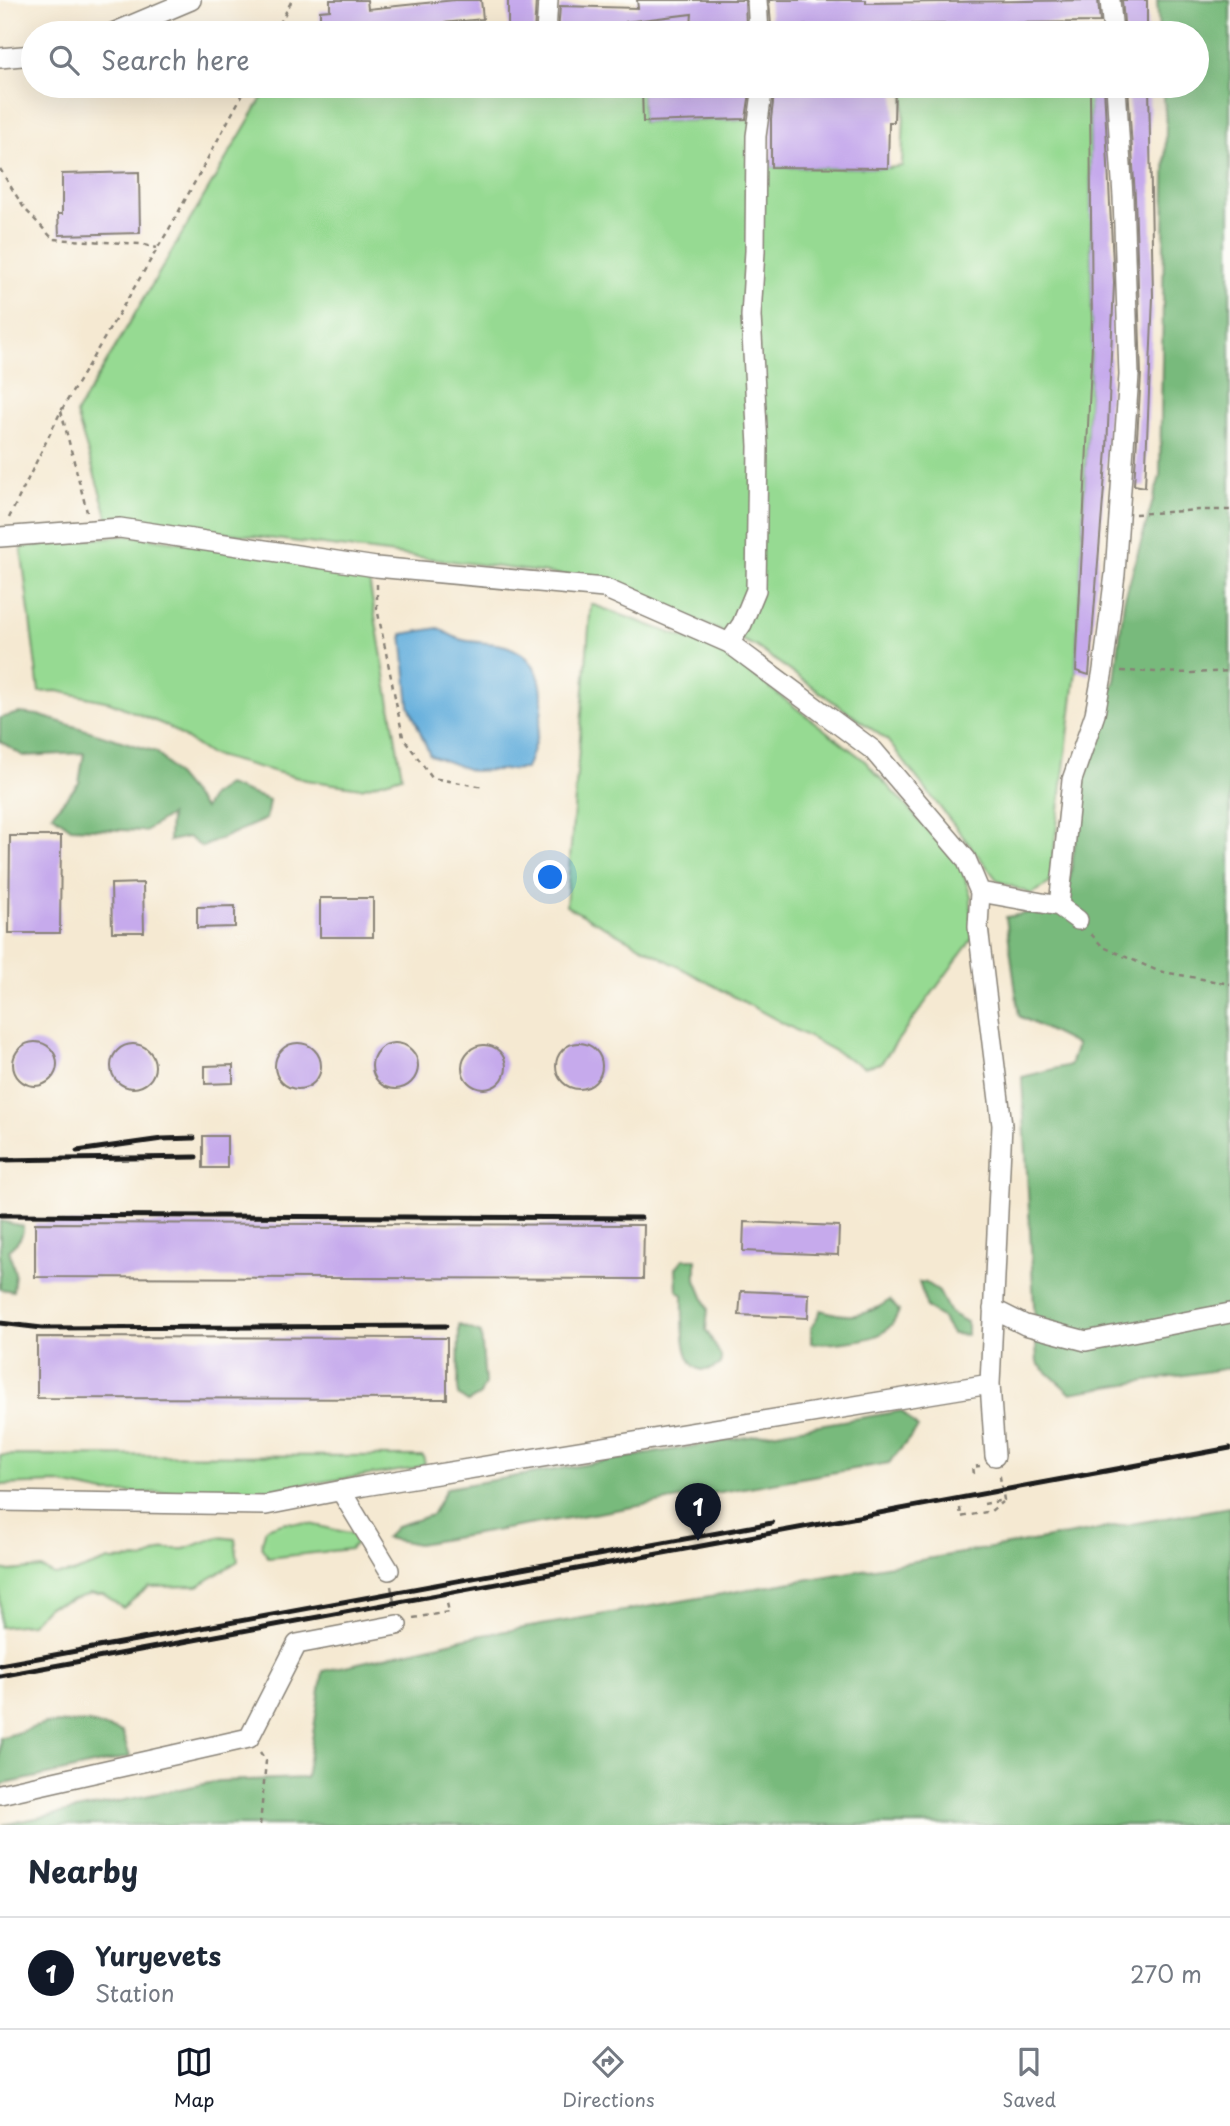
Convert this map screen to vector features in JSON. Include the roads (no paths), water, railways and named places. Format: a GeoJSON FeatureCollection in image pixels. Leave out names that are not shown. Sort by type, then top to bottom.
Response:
{"type":"FeatureCollection","features":[{"type":"Feature","properties":{"kind":"street"},"geometry":{"type":"LineString","coordinates":[[141,21],[191,0]]}},
{"type":"Feature","properties":{"kind":"street"},"geometry":{"type":"LineString","coordinates":[[547,21],[548,0]]}},
{"type":"Feature","properties":{"kind":"street"},"geometry":{"type":"LineString","coordinates":[[757,0],[758,21]]}},
{"type":"Feature","properties":{"kind":"street"},"geometry":{"type":"LineString","coordinates":[[1110,0],[1112,21]]}},
{"type":"Feature","properties":{"kind":"street"},"geometry":{"type":"LineString","coordinates":[[0,58],[21,56]]}},
{"type":"Feature","properties":{"kind":"street"},"geometry":{"type":"LineString","coordinates":[[729,643],[742,624],[756,590],[758,446],[751,316],[755,251],[756,136],[761,98]]}},
{"type":"Feature","properties":{"kind":"street"},"geometry":{"type":"LineString","coordinates":[[1059,906],[1072,780],[1095,714],[1115,574],[1129,375],[1117,98]]}},
{"type":"Feature","properties":{"kind":"street"},"geometry":{"type":"LineString","coordinates":[[0,537],[120,528],[376,567],[604,589],[729,643],[873,750],[966,859],[980,892],[978,926],[1002,1125],[990,1384],[995,1456]]}},
{"type":"Feature","properties":{"kind":"street"},"geometry":{"type":"LineString","coordinates":[[980,892],[1059,906],[1078,920]]}},
{"type":"Feature","properties":{"kind":"street"},"geometry":{"type":"LineString","coordinates":[[993,1309],[1026,1325],[1086,1340],[1230,1313]]}},
{"type":"Feature","properties":{"kind":"street"},"geometry":{"type":"LineString","coordinates":[[0,1501],[266,1505],[990,1384]]}},
{"type":"Feature","properties":{"kind":"street"},"geometry":{"type":"LineString","coordinates":[[341,1491],[389,1570]]}},
{"type":"Feature","properties":{"kind":"street"},"geometry":{"type":"LineString","coordinates":[[0,1794],[249,1738],[297,1644],[401,1619]]}},
{"type":"Feature","properties":{"kind":"water"},"geometry":{"type":"Polygon","coordinates":[[[438,628],[463,640],[506,646],[523,655],[534,667],[540,683],[541,718],[526,769],[472,771],[430,755],[409,706],[402,634],[438,628]]]}},
{"type":"Feature","properties":{"kind":"railway"},"geometry":{"type":"LineString","coordinates":[[77,1151],[162,1139],[194,1138]]}},
{"type":"Feature","properties":{"kind":"railway"},"geometry":{"type":"LineString","coordinates":[[0,1160],[196,1157]]}},
{"type":"Feature","properties":{"kind":"railway"},"geometry":{"type":"LineString","coordinates":[[0,1215],[641,1218]]}},
{"type":"Feature","properties":{"kind":"railway"},"geometry":{"type":"LineString","coordinates":[[0,1323],[42,1328],[446,1326]]}},
{"type":"Feature","properties":{"kind":"railway"},"geometry":{"type":"LineString","coordinates":[[0,1676],[1230,1448]]}},
{"type":"Feature","properties":{"kind":"railway"},"geometry":{"type":"LineString","coordinates":[[0,1665],[772,1523]]}},
{"type":"Feature","properties":{"kind":"place","name":"Yuryevets"},"geometry":{"type":"Point","coordinates":[698,1541]}}]}
